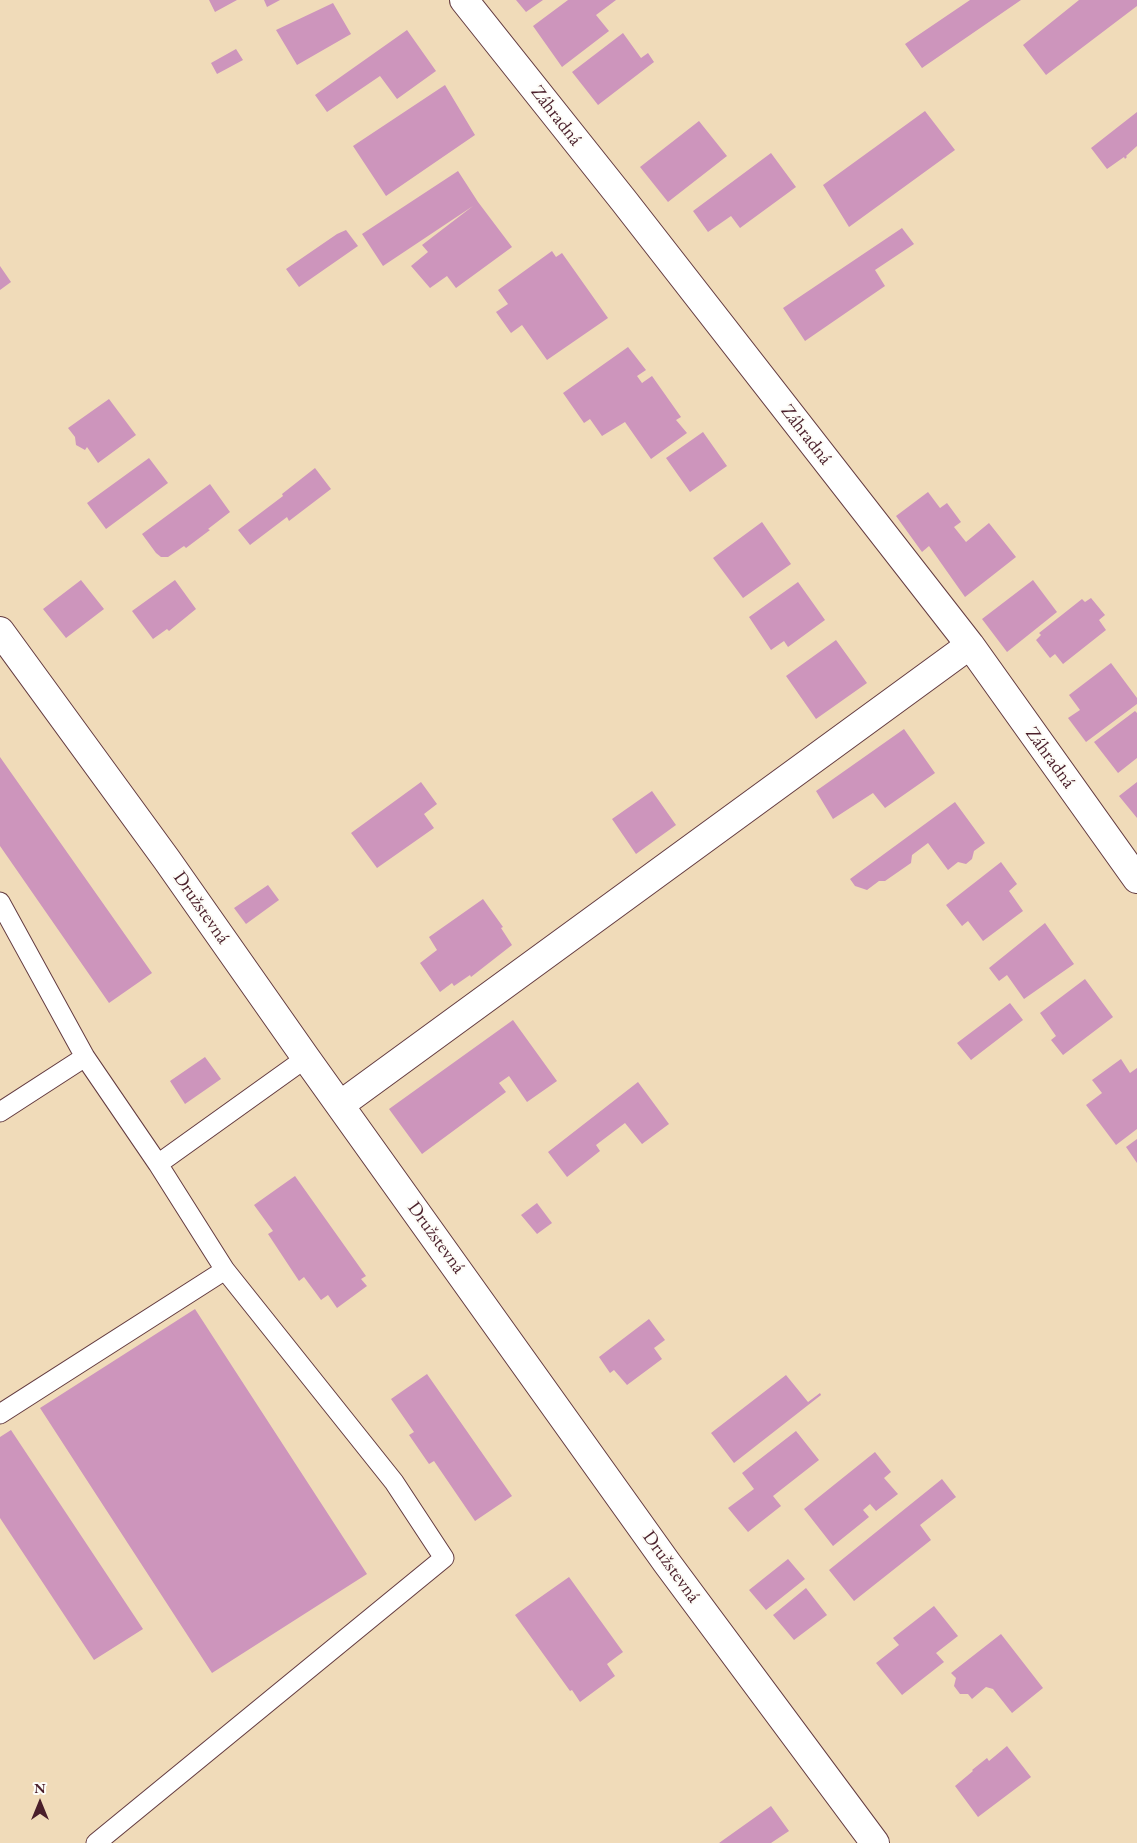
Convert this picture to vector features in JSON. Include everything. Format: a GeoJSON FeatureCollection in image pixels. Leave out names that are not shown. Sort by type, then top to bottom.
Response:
{"type":"FeatureCollection","features":[{"type":"Feature","properties":{"kind":"street","name":"Záhradná"},"geometry":{"type":"LineString","coordinates":[[464,0],[630,209],[970,646],[1137,879]]}},
{"type":"Feature","properties":{"kind":"street","name":"Družstevná"},"geometry":{"type":"LineString","coordinates":[[0,631],[167,860],[306,1058],[673,1571],[875,1843]]}},
{"type":"Feature","properties":{"kind":"street"},"geometry":{"type":"LineString","coordinates":[[340,1105],[970,646]]}},
{"type":"Feature","properties":{"kind":"lane"},"geometry":{"type":"LineString","coordinates":[[0,902],[85,1057],[158,1164],[225,1270],[394,1482],[444,1558],[96,1843]]}},
{"type":"Feature","properties":{"kind":"lane"},"geometry":{"type":"LineString","coordinates":[[0,1112],[85,1057]]}},
{"type":"Feature","properties":{"kind":"lane"},"geometry":{"type":"LineString","coordinates":[[158,1164],[306,1058]]}},
{"type":"Feature","properties":{"kind":"lane"},"geometry":{"type":"LineString","coordinates":[[0,1414],[225,1270]]}},
{"type":"Feature","properties":{"kind":"building"},"geometry":{"type":"Polygon","coordinates":[[[209,0],[237,0],[215,12],[209,0]]]}},
{"type":"Feature","properties":{"kind":"building"},"geometry":{"type":"Polygon","coordinates":[[[264,0],[280,0],[267,7],[264,0]]]}},
{"type":"Feature","properties":{"kind":"building"},"geometry":{"type":"Polygon","coordinates":[[[516,0],[543,0],[526,12],[516,0]]]}},
{"type":"Feature","properties":{"kind":"building"},"geometry":{"type":"Polygon","coordinates":[[[568,0],[616,0],[596,15],[609,31],[562,67],[533,26],[568,0]]]}},
{"type":"Feature","properties":{"kind":"building"},"geometry":{"type":"Polygon","coordinates":[[[970,0],[1021,0],[922,68],[905,44],[970,0]]]}},
{"type":"Feature","properties":{"kind":"building"},"geometry":{"type":"Polygon","coordinates":[[[1079,0],[1137,0],[1137,6],[1046,75],[1023,45],[1079,0]]]}},
{"type":"Feature","properties":{"kind":"building"},"geometry":{"type":"Polygon","coordinates":[[[333,3],[351,34],[297,65],[276,30],[333,3]]]}},
{"type":"Feature","properties":{"kind":"building"},"geometry":{"type":"Polygon","coordinates":[[[407,30],[436,71],[397,99],[380,76],[327,112],[315,95],[407,30]]]}},
{"type":"Feature","properties":{"kind":"building"},"geometry":{"type":"Polygon","coordinates":[[[623,33],[641,58],[648,53],[654,62],[598,105],[572,72],[623,33]]]}},
{"type":"Feature","properties":{"kind":"building"},"geometry":{"type":"Polygon","coordinates":[[[236,49],[243,60],[217,74],[211,63],[236,49]]]}},
{"type":"Feature","properties":{"kind":"building"},"geometry":{"type":"Polygon","coordinates":[[[445,85],[475,135],[386,196],[353,146],[445,85]]]}},
{"type":"Feature","properties":{"kind":"building"},"geometry":{"type":"Polygon","coordinates":[[[925,111],[955,150],[849,227],[823,185],[925,111]]]}},
{"type":"Feature","properties":{"kind":"building"},"geometry":{"type":"Polygon","coordinates":[[[1137,112],[1137,146],[1125,159],[1124,157],[1107,169],[1091,148],[1137,112]]]}},
{"type":"Feature","properties":{"kind":"building"},"geometry":{"type":"Polygon","coordinates":[[[699,121],[727,156],[668,202],[640,167],[699,121]]]}},
{"type":"Feature","properties":{"kind":"building"},"geometry":{"type":"Polygon","coordinates":[[[771,153],[796,187],[740,228],[731,216],[708,232],[693,211],[771,153]]]}},
{"type":"Feature","properties":{"kind":"building"},"geometry":{"type":"Polygon","coordinates":[[[458,171],[478,202],[512,247],[456,288],[447,276],[430,288],[411,266],[428,252],[422,245],[473,206],[383,266],[362,234],[458,171]]]}},
{"type":"Feature","properties":{"kind":"building"},"geometry":{"type":"Polygon","coordinates":[[[902,228],[914,244],[875,270],[885,286],[805,341],[783,308],[902,228]]]}},
{"type":"Feature","properties":{"kind":"building"},"geometry":{"type":"Polygon","coordinates":[[[346,230],[358,246],[299,287],[286,269],[337,234],[346,230]]]}},
{"type":"Feature","properties":{"kind":"building"},"geometry":{"type":"Polygon","coordinates":[[[552,251],[556,257],[562,253],[608,318],[547,360],[522,325],[511,333],[496,312],[508,304],[498,290],[552,251]]]}},
{"type":"Feature","properties":{"kind":"building"},"geometry":{"type":"Polygon","coordinates":[[[0,266],[11,282],[0,290],[0,266]]]}},
{"type":"Feature","properties":{"kind":"building"},"geometry":{"type":"Polygon","coordinates":[[[628,347],[646,370],[637,376],[642,383],[652,376],[681,417],[676,420],[687,433],[651,459],[625,422],[602,436],[590,419],[584,423],[563,393],[628,347]]]}},
{"type":"Feature","properties":{"kind":"building"},"geometry":{"type":"Polygon","coordinates":[[[109,399],[136,435],[98,463],[87,447],[85,450],[76,445],[75,437],[68,428],[109,399]]]}},
{"type":"Feature","properties":{"kind":"building"},"geometry":{"type":"Polygon","coordinates":[[[703,432],[727,466],[690,492],[666,458],[703,432]]]}},
{"type":"Feature","properties":{"kind":"building"},"geometry":{"type":"Polygon","coordinates":[[[149,458],[168,483],[106,529],[87,503],[149,458]]]}},
{"type":"Feature","properties":{"kind":"building"},"geometry":{"type":"Polygon","coordinates":[[[315,468],[331,489],[289,521],[287,517],[250,545],[238,530],[283,496],[282,494],[315,468]]]}},
{"type":"Feature","properties":{"kind":"building"},"geometry":{"type":"Polygon","coordinates":[[[210,484],[230,512],[186,548],[184,546],[168,557],[161,557],[142,534],[210,484]]]}},
{"type":"Feature","properties":{"kind":"building"},"geometry":{"type":"Polygon","coordinates":[[[928,492],[940,508],[947,503],[961,522],[954,527],[966,542],[989,523],[1016,557],[965,597],[929,546],[922,552],[896,516],[928,492]]]}},
{"type":"Feature","properties":{"kind":"building"},"geometry":{"type":"Polygon","coordinates":[[[762,522],[791,564],[743,598],[713,558],[762,522]]]}},
{"type":"Feature","properties":{"kind":"building"},"geometry":{"type":"Polygon","coordinates":[[[81,580],[104,609],[66,638],[43,609],[81,580]]]}},
{"type":"Feature","properties":{"kind":"building"},"geometry":{"type":"Polygon","coordinates":[[[175,580],[196,609],[169,631],[167,629],[153,639],[132,611],[175,580]]]}},
{"type":"Feature","properties":{"kind":"building"},"geometry":{"type":"Polygon","coordinates":[[[1033,580],[1057,612],[1007,652],[982,619],[1033,580]]]}},
{"type":"Feature","properties":{"kind":"building"},"geometry":{"type":"Polygon","coordinates":[[[798,582],[825,620],[788,647],[784,641],[771,650],[749,617],[798,582]]]}},
{"type":"Feature","properties":{"kind":"building"},"geometry":{"type":"Polygon","coordinates":[[[1091,598],[1105,615],[1099,620],[1106,630],[1063,664],[1055,654],[1050,658],[1036,640],[1041,635],[1039,633],[1082,599],[1085,602],[1091,598]]]}},
{"type":"Feature","properties":{"kind":"building"},"geometry":{"type":"Polygon","coordinates":[[[836,640],[867,683],[816,719],[786,676],[836,640]]]}},
{"type":"Feature","properties":{"kind":"building"},"geometry":{"type":"Polygon","coordinates":[[[1111,663],[1137,698],[1137,704],[1086,742],[1068,718],[1080,710],[1069,695],[1111,663]]]}},
{"type":"Feature","properties":{"kind":"building"},"geometry":{"type":"Polygon","coordinates":[[[1135,711],[1137,713],[1137,758],[1118,773],[1094,742],[1135,711]]]}},
{"type":"Feature","properties":{"kind":"building"},"geometry":{"type":"Polygon","coordinates":[[[904,729],[935,773],[885,808],[873,793],[833,819],[816,791],[904,729]]]}},
{"type":"Feature","properties":{"kind":"building"},"geometry":{"type":"Polygon","coordinates":[[[0,757],[152,973],[109,1003],[0,846],[0,757]]]}},
{"type":"Feature","properties":{"kind":"building"},"geometry":{"type":"Polygon","coordinates":[[[421,782],[437,804],[424,814],[434,828],[377,868],[351,833],[421,782]]]}},
{"type":"Feature","properties":{"kind":"building"},"geometry":{"type":"Polygon","coordinates":[[[1137,782],[1137,818],[1119,796],[1137,782]]]}},
{"type":"Feature","properties":{"kind":"building"},"geometry":{"type":"Polygon","coordinates":[[[652,791],[676,825],[636,854],[612,819],[652,791]]]}},
{"type":"Feature","properties":{"kind":"building"},"geometry":{"type":"Polygon","coordinates":[[[955,802],[985,843],[974,851],[972,859],[966,864],[958,862],[948,870],[928,843],[912,855],[911,863],[885,881],[879,881],[867,890],[855,886],[850,879],[955,802]]]}},
{"type":"Feature","properties":{"kind":"building"},"geometry":{"type":"Polygon","coordinates":[[[1001,862],[1017,884],[1009,891],[1023,911],[983,941],[968,921],[962,926],[946,905],[1001,862]]]}},
{"type":"Feature","properties":{"kind":"building"},"geometry":{"type":"Polygon","coordinates":[[[268,885],[279,900],[246,924],[234,908],[268,885]]]}},
{"type":"Feature","properties":{"kind":"building"},"geometry":{"type":"Polygon","coordinates":[[[483,899],[503,927],[501,928],[512,945],[471,977],[470,975],[454,986],[452,983],[440,992],[420,963],[437,950],[429,937],[483,899]]]}},
{"type":"Feature","properties":{"kind":"building"},"geometry":{"type":"Polygon","coordinates":[[[1045,923],[1074,964],[1024,999],[1007,975],[999,981],[989,968],[1045,923]]]}},
{"type":"Feature","properties":{"kind":"building"},"geometry":{"type":"Polygon","coordinates":[[[1085,979],[1113,1017],[1063,1055],[1051,1040],[1056,1036],[1040,1013],[1085,979]]]}},
{"type":"Feature","properties":{"kind":"building"},"geometry":{"type":"Polygon","coordinates":[[[1010,1003],[1023,1020],[971,1060],[957,1043],[1010,1003]]]}},
{"type":"Feature","properties":{"kind":"building"},"geometry":{"type":"Polygon","coordinates":[[[513,1020],[557,1081],[527,1102],[509,1076],[499,1083],[506,1092],[422,1154],[389,1109],[513,1020]]]}},
{"type":"Feature","properties":{"kind":"building"},"geometry":{"type":"Polygon","coordinates":[[[205,1057],[221,1079],[185,1104],[170,1081],[205,1057]]]}},
{"type":"Feature","properties":{"kind":"building"},"geometry":{"type":"Polygon","coordinates":[[[1121,1059],[1130,1073],[1137,1068],[1137,1129],[1116,1145],[1086,1105],[1102,1093],[1092,1080],[1121,1059]]]}},
{"type":"Feature","properties":{"kind":"building"},"geometry":{"type":"Polygon","coordinates":[[[638,1082],[669,1124],[642,1144],[625,1123],[596,1145],[600,1151],[567,1177],[548,1152],[638,1082]]]}},
{"type":"Feature","properties":{"kind":"building"},"geometry":{"type":"Polygon","coordinates":[[[1137,1139],[1137,1163],[1126,1147],[1137,1139]]]}},
{"type":"Feature","properties":{"kind":"building"},"geometry":{"type":"Polygon","coordinates":[[[295,1176],[366,1276],[361,1279],[367,1286],[337,1308],[328,1295],[321,1300],[304,1277],[299,1281],[268,1234],[273,1231],[254,1205],[295,1176]]]}},
{"type":"Feature","properties":{"kind":"building"},"geometry":{"type":"Polygon","coordinates":[[[537,1203],[552,1223],[537,1234],[521,1215],[537,1203]]]}},
{"type":"Feature","properties":{"kind":"building"},"geometry":{"type":"Polygon","coordinates":[[[195,1309],[367,1574],[212,1673],[40,1408],[195,1309]]]}},
{"type":"Feature","properties":{"kind":"building"},"geometry":{"type":"Polygon","coordinates":[[[649,1319],[665,1340],[654,1348],[662,1359],[627,1385],[614,1370],[610,1373],[599,1357],[649,1319]]]}},
{"type":"Feature","properties":{"kind":"building"},"geometry":{"type":"Polygon","coordinates":[[[427,1374],[512,1496],[475,1521],[434,1461],[429,1464],[409,1435],[414,1432],[391,1399],[427,1374]]]}},
{"type":"Feature","properties":{"kind":"building"},"geometry":{"type":"Polygon","coordinates":[[[786,1375],[808,1402],[820,1393],[821,1395],[734,1463],[711,1433],[786,1375]]]}},
{"type":"Feature","properties":{"kind":"building"},"geometry":{"type":"Polygon","coordinates":[[[11,1430],[143,1629],[94,1660],[0,1518],[0,1437],[11,1430]]]}},
{"type":"Feature","properties":{"kind":"building"},"geometry":{"type":"Polygon","coordinates":[[[796,1431],[819,1460],[773,1496],[781,1506],[748,1532],[728,1508],[754,1489],[742,1473],[796,1431]]]}},
{"type":"Feature","properties":{"kind":"building"},"geometry":{"type":"Polygon","coordinates":[[[875,1452],[891,1472],[884,1478],[898,1494],[876,1511],[870,1504],[863,1510],[869,1517],[833,1546],[804,1509],[875,1452]]]}},
{"type":"Feature","properties":{"kind":"building"},"geometry":{"type":"Polygon","coordinates":[[[942,1479],[956,1497],[920,1525],[931,1540],[854,1601],[829,1570],[942,1479]]]}},
{"type":"Feature","properties":{"kind":"building"},"geometry":{"type":"Polygon","coordinates":[[[788,1559],[805,1579],[766,1610],[749,1590],[788,1559]]]}},
{"type":"Feature","properties":{"kind":"building"},"geometry":{"type":"Polygon","coordinates":[[[569,1577],[623,1652],[607,1664],[615,1676],[580,1702],[515,1615],[569,1577]]]}},
{"type":"Feature","properties":{"kind":"building"},"geometry":{"type":"Polygon","coordinates":[[[806,1588],[827,1615],[794,1640],[773,1615],[806,1588]]]}},
{"type":"Feature","properties":{"kind":"building"},"geometry":{"type":"Polygon","coordinates":[[[934,1606],[958,1636],[936,1653],[944,1662],[902,1695],[876,1663],[899,1645],[893,1638],[934,1606]]]}},
{"type":"Feature","properties":{"kind":"building"},"geometry":{"type":"Polygon","coordinates":[[[1001,1634],[1043,1688],[1012,1713],[993,1689],[986,1687],[972,1699],[968,1694],[960,1694],[954,1686],[956,1678],[951,1673],[1001,1634]]]}},
{"type":"Feature","properties":{"kind":"building"},"geometry":{"type":"Polygon","coordinates":[[[1007,1746],[1031,1777],[978,1817],[955,1786],[987,1758],[989,1761],[1007,1746]]]}},
{"type":"Feature","properties":{"kind":"building"},"geometry":{"type":"Polygon","coordinates":[[[771,1806],[789,1831],[771,1843],[719,1843],[771,1806]]]}}]}
